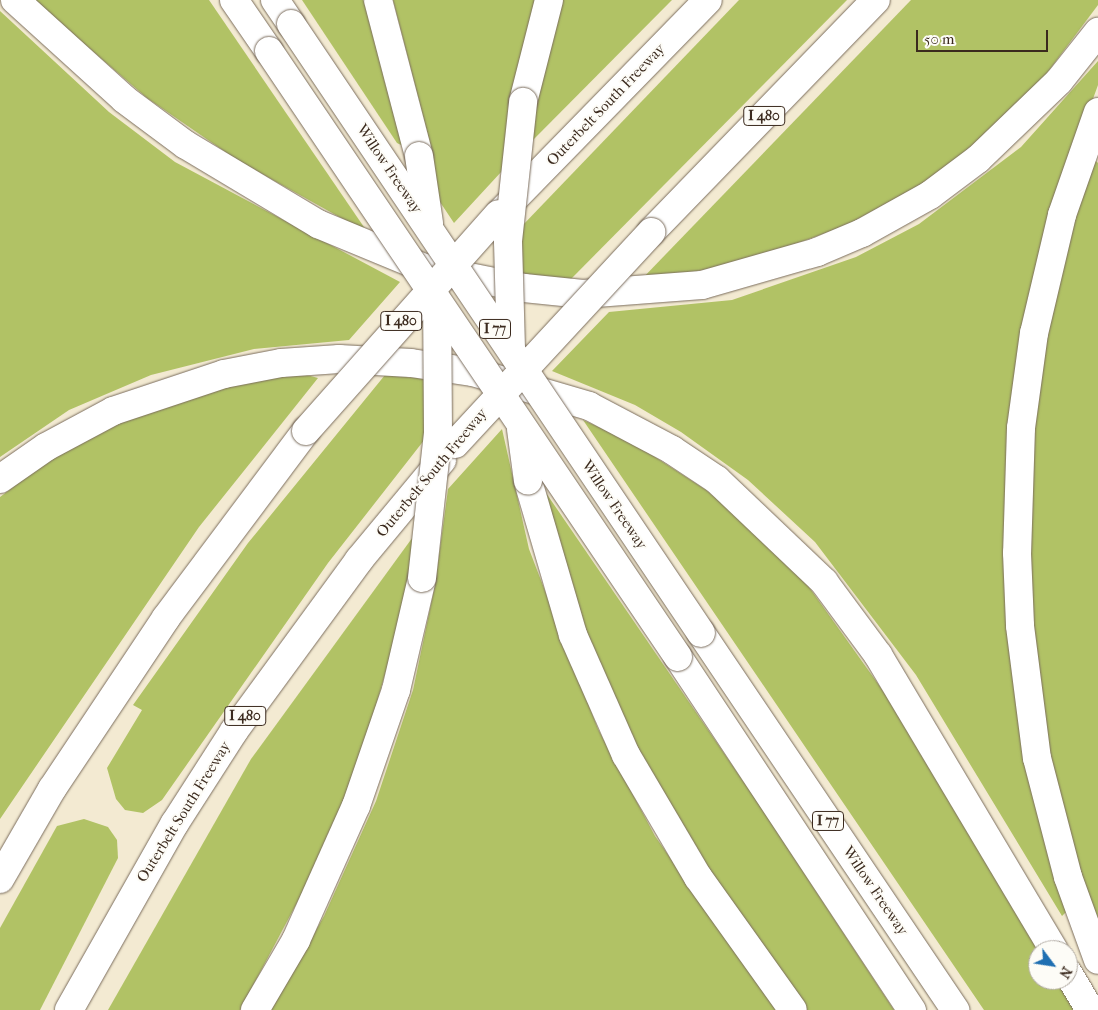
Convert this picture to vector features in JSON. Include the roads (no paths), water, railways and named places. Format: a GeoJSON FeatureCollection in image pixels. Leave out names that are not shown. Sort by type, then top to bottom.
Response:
{"type":"FeatureCollection","features":[{"type":"Feature","properties":{"kind":"highway"},"geometry":{"type":"LineString","coordinates":[[15,0],[116,93],[178,140],[318,224],[424,268],[524,288],[583,294],[702,284],[817,252],[862,233],[930,194],[978,159],[1052,88],[1098,32]]}},
{"type":"Feature","properties":{"kind":"highway","name":"I 77"},"geometry":{"type":"LineString","coordinates":[[234,0],[678,657],[912,1010]]}},
{"type":"Feature","properties":{"kind":"highway","name":"Willow Freeway"},"geometry":{"type":"LineString","coordinates":[[275,0],[955,1010]]}},
{"type":"Feature","properties":{"kind":"highway"},"geometry":{"type":"LineString","coordinates":[[255,1010],[296,940],[356,806],[396,690],[422,578],[435,480],[440,347],[419,156],[378,0]]}},
{"type":"Feature","properties":{"kind":"highway"},"geometry":{"type":"LineString","coordinates":[[549,0],[524,102],[512,173],[507,303],[528,481],[573,635],[626,755],[698,876],[793,1010]]}},
{"type":"Feature","properties":{"kind":"highway","name":"Outerbelt South Freeway"},"geometry":{"type":"LineString","coordinates":[[0,879],[52,790],[166,618],[306,432],[500,214],[708,0]]}},
{"type":"Feature","properties":{"kind":"highway","name":"Outerbelt South Freeway"},"geometry":{"type":"LineString","coordinates":[[69,1010],[175,823],[234,731],[359,560],[455,444],[651,232],[876,0]]}},
{"type":"Feature","properties":{"kind":"highway"},"geometry":{"type":"LineString","coordinates":[[1098,112],[1062,215],[1034,333],[1021,428],[1016,553],[1020,626],[1037,758],[1068,877],[1098,960]]}},
{"type":"Feature","properties":{"kind":"highway"},"geometry":{"type":"LineString","coordinates":[[0,480],[46,447],[113,411],[224,374],[281,363],[339,359],[411,363],[491,377],[589,406],[672,450],[717,480],[824,582],[878,655],[1048,940]]}},
{"type":"Feature","properties":{"kind":"highway"},"geometry":{"type":"LineString","coordinates":[[1078,990],[1090,1010]]}}]}
